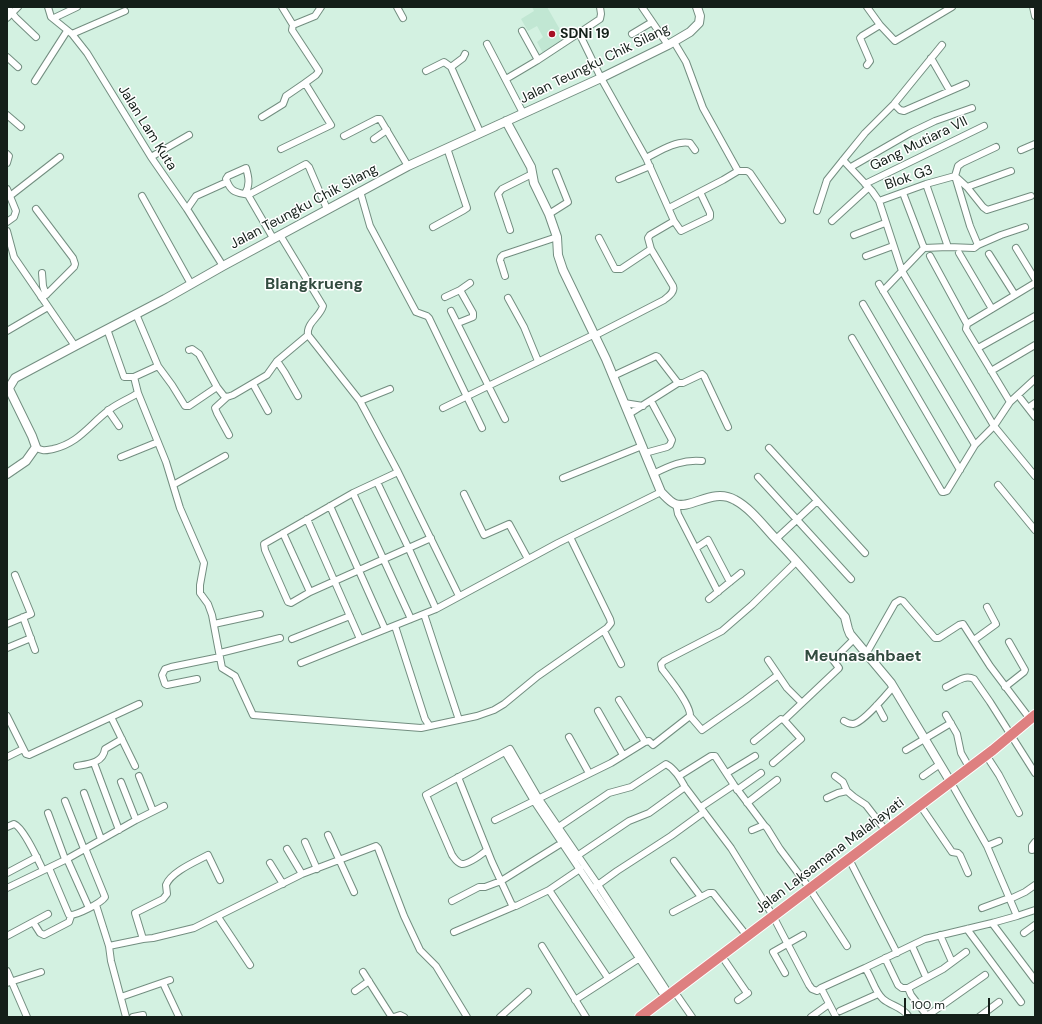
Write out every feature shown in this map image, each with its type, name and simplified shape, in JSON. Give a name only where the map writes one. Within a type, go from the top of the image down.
[{"type":"highway","name":"Jalan Laksamana Malahayati","points":[[640,1017],[986,755],[1032,717]]},
{"type":"street","points":[[7,7],[36,37]]},
{"type":"street","points":[[7,18],[18,7]]},
{"type":"street","name":"Jalan Lam Kuta","points":[[48,7],[51,16],[70,32],[87,53],[151,157],[187,209],[223,266]]},
{"type":"street","points":[[54,18],[77,7]]},
{"type":"street","points":[[262,117],[283,104],[286,96],[316,75],[319,71],[292,30],[293,25],[282,7]]},
{"type":"street","points":[[293,25],[315,16],[321,7]]},
{"type":"street","points":[[397,7],[403,18]]},
{"type":"street","points":[[506,79],[600,20],[600,7]]},
{"type":"street","points":[[642,7],[652,22],[686,62],[703,108],[738,171]]},
{"type":"street","name":"Jalan Teungku Chik Silang","points":[[34,450],[32,436],[8,388],[15,378],[107,330],[277,236],[408,166],[601,78],[671,43],[690,32],[699,23],[700,16],[697,7]]},
{"type":"street","points":[[868,7],[880,25],[895,41],[952,7]]},
{"type":"street","points":[[1033,7],[1035,16]]},
{"type":"street","points":[[35,81],[70,32],[125,11]]},
{"type":"street","points":[[632,34],[652,22]]},
{"type":"street","points":[[867,65],[870,59],[860,37],[880,25]]},
{"type":"street","points":[[522,31],[538,60]]},
{"type":"street","points":[[579,33],[601,78],[646,158],[674,221],[682,231],[710,217],[710,213],[700,192]]},
{"type":"street","points":[[487,44],[523,113]]},
{"type":"street","points":[[817,211],[827,180],[843,160],[894,104],[942,45]]},
{"type":"street","points":[[451,67],[463,58],[465,54]]},
{"type":"street","points":[[7,57],[18,67]]},
{"type":"street","points":[[931,58],[950,91]]},
{"type":"street","points":[[426,71],[444,62],[451,67],[480,132]]},
{"type":"street","points":[[281,149],[331,125],[305,83]]},
{"type":"street","points":[[894,104],[900,110],[904,111],[966,84]]},
{"type":"street","points":[[851,167],[910,133],[935,121],[972,108]]},
{"type":"street","points":[[7,115],[21,127]]},
{"type":"street","points":[[344,136],[377,119],[381,120],[408,166]]},
{"type":"street","points":[[506,120],[529,161],[534,183],[549,214],[557,237],[558,255],[563,270],[613,376],[661,492],[676,504],[683,504],[717,496],[735,500],[749,510],[797,561],[845,617],[848,629],[854,639],[893,687],[950,781],[987,846],[1017,916]]},
{"type":"street","name":"Gang Mutiara VII","points":[[832,221],[867,186],[984,126]]},
{"type":"street","points":[[374,139],[387,130]]},
{"type":"street","points":[[151,157],[189,135]]},
{"type":"street","points":[[646,158],[674,145],[686,142],[690,142],[695,150]]},
{"type":"street","points":[[1021,150],[1035,144]]},
{"type":"street","points":[[978,245],[970,226],[955,176],[956,170],[962,163],[996,147]]},
{"type":"street","points":[[433,227],[466,208],[447,148]]},
{"type":"street","points":[[7,154],[9,159],[7,163]]},
{"type":"street","points":[[10,196],[60,157]]},
{"type":"street","name":"Blok G3","points":[[843,160],[851,167],[879,201],[926,184],[955,176]]},
{"type":"street","points":[[246,194],[249,186],[246,168],[228,176],[226,179],[230,187],[237,193],[246,194],[306,164],[327,209]]},
{"type":"street","points":[[619,179],[650,166]]},
{"type":"street","points":[[669,208],[738,171],[747,171],[750,173],[782,220]]},
{"type":"street","points":[[967,187],[1011,171]]},
{"type":"street","points":[[549,214],[568,202],[556,172]]},
{"type":"street","points":[[510,230],[498,194],[502,189],[532,174]]},
{"type":"street","points":[[955,176],[987,210],[1032,196]]},
{"type":"street","points":[[187,209],[196,196],[227,182]]},
{"type":"street","points":[[926,184],[948,246]]},
{"type":"street","points":[[7,189],[16,213],[7,222]]},
{"type":"street","points":[[360,191],[370,226],[384,254],[416,312],[429,318],[482,428]]},
{"type":"street","points":[[904,193],[924,248]]},
{"type":"street","points":[[246,194],[277,236],[323,306],[321,313],[308,327],[308,335],[360,400],[398,472],[459,596]]},
{"type":"street","points":[[142,196],[191,284]]},
{"type":"street","points":[[879,201],[902,271],[994,426],[1035,475]]},
{"type":"street","points":[[36,209],[73,258],[75,264],[74,267],[44,296]]},
{"type":"street","points":[[443,408],[664,300],[672,293],[674,289],[651,249],[648,240],[649,236],[674,221]]},
{"type":"street","points":[[854,235],[885,223]]},
{"type":"street","points":[[883,291],[924,248],[948,246],[972,249],[1001,235],[1025,227]]},
{"type":"street","points":[[7,231],[14,257],[44,296]]},
{"type":"street","points":[[505,276],[500,260],[503,255],[557,237]]},
{"type":"street","points":[[599,238],[615,270],[621,269],[651,249]]},
{"type":"street","points":[[866,256],[894,246]]},
{"type":"street","points":[[1016,248],[1035,279]]},
{"type":"street","points":[[959,253],[992,309]]},
{"type":"street","points":[[989,254],[1015,295]]},
{"type":"street","points":[[930,256],[967,324],[966,328],[1010,402]]},
{"type":"street","points":[[42,273],[44,296],[48,307],[75,346]]},
{"type":"street","points":[[446,297],[470,283]]},
{"type":"street","points":[[967,324],[1035,283]]},
{"type":"street","points":[[879,284],[975,445]]},
{"type":"street","points":[[458,324],[473,317],[474,315],[460,290]]},
{"type":"street","points":[[508,298],[524,327],[538,361]]},
{"type":"street","points":[[863,304],[960,470]]},
{"type":"street","points":[[7,331],[48,307]]},
{"type":"street","points":[[451,311],[505,419]]},
{"type":"street","points":[[136,314],[158,366],[185,406],[217,388]]},
{"type":"street","points":[[978,348],[1035,316]]},
{"type":"street","points":[[107,330],[124,377],[134,377],[158,366]]},
{"type":"street","points":[[230,435],[217,413],[216,408],[227,397],[253,384],[270,372],[277,361],[308,335]]},
{"type":"street","points":[[852,338],[942,492],[947,490],[975,445],[994,426],[1010,402],[1035,379]]},
{"type":"street","points":[[991,371],[1035,346]]},
{"type":"street","points":[[189,350],[192,349],[199,354],[217,388],[224,396],[227,397]]},
{"type":"street","points":[[613,376],[656,356],[678,383]]},
{"type":"street","points":[[277,361],[298,396]]},
{"type":"street","points":[[629,414],[678,383],[683,383],[702,374],[728,427]]},
{"type":"street","points":[[134,377],[138,393],[158,442],[180,508],[204,563],[200,593],[208,604],[212,616],[223,669],[233,674],[236,678],[253,715],[417,728],[460,720],[494,710],[504,704],[538,676],[604,631],[611,623],[570,537]]},
{"type":"street","points":[[253,384],[268,411]]},
{"type":"street","points":[[360,400],[390,389]]},
{"type":"street","points":[[7,474],[26,461],[34,450],[57,448],[75,440],[108,410],[138,393]]},
{"type":"street","points":[[1021,399],[1035,417]]},
{"type":"street","points":[[563,478],[643,449],[667,447],[672,443],[672,440],[650,401]]},
{"type":"street","points":[[624,403],[643,406]]},
{"type":"street","points":[[1028,408],[1035,403]]},
{"type":"street","points":[[108,410],[119,426]]},
{"type":"street","points":[[121,457],[158,442]]},
{"type":"street","points":[[769,448],[865,553]]},
{"type":"street","points":[[173,485],[225,456]]},
{"type":"street","points":[[653,474],[676,463],[702,460]]},
{"type":"street","points":[[398,472],[353,493],[266,542],[264,546],[288,602],[291,603],[310,592],[385,560],[431,538]]},
{"type":"street","points":[[758,477],[851,579]]},
{"type":"street","points":[[377,482],[436,609]]},
{"type":"street","points":[[998,485],[1035,530]]},
{"type":"street","points":[[301,663],[436,609],[570,537],[661,492]]},
{"type":"street","points":[[353,493],[411,618]]},
{"type":"street","points":[[464,494],[483,534],[486,535],[506,524],[509,524],[528,559]]},
{"type":"street","points":[[776,539],[818,501]]},
{"type":"street","points":[[676,504],[678,514],[718,592]]},
{"type":"street","points":[[330,506],[360,570],[385,630]]},
{"type":"street","points":[[307,519],[360,639]]},
{"type":"street","points":[[283,533],[310,592]]},
{"type":"street","points":[[696,548],[708,540],[730,582]]},
{"type":"street","points":[[778,675],[702,730],[690,716],[691,714],[679,692],[662,669],[661,664],[664,661],[722,631],[756,602],[797,561]]},
{"type":"street","points":[[709,599],[741,573]]},
{"type":"street","points":[[7,624],[31,614],[14,575]]},
{"type":"street","points":[[866,654],[895,603],[900,600],[904,601],[935,638],[938,638],[961,624],[964,626],[1005,687],[1032,717]]},
{"type":"street","points":[[974,640],[996,624],[987,607]]},
{"type":"street","points":[[214,624],[260,614]]},
{"type":"street","points":[[424,614],[460,720]]},
{"type":"street","points":[[292,640],[350,616]]},
{"type":"street","points":[[23,617],[35,650]]},
{"type":"street","points":[[395,626],[425,719],[429,726]]},
{"type":"street","points":[[604,631],[621,664]]},
{"type":"street","points":[[7,648],[31,638]]},
{"type":"street","points":[[197,679],[167,685],[162,674],[165,669],[171,667],[280,638]]},
{"type":"street","points":[[754,741],[781,719],[784,720],[839,668],[832,660],[854,639]]},
{"type":"street","points":[[1005,687],[1025,670],[1009,642]]},
{"type":"street","points":[[768,660],[788,688],[802,703]]},
{"type":"street","points":[[946,687],[964,678],[970,677],[974,679],[1035,773]]},
{"type":"street","points":[[844,721],[852,724],[865,717],[893,687]]},
{"type":"street","points":[[619,700],[645,742]]},
{"type":"street","points":[[7,716],[23,749],[28,755],[139,704]]},
{"type":"street","points":[[876,705],[884,718]]},
{"type":"street","points":[[598,711],[623,755]]},
{"type":"street","points":[[946,715],[959,739],[962,756],[969,767]]},
{"type":"street","points":[[111,716],[135,766]]},
{"type":"street","points":[[495,820],[611,763],[645,742],[649,741],[653,745],[690,716]]},
{"type":"street","points":[[773,763],[801,739],[784,720]]},
{"type":"street","points":[[906,750],[951,723]]},
{"type":"street","points":[[569,736],[589,773]]},
{"type":"street","points":[[77,766],[94,763],[101,759],[105,749],[122,740]]},
{"type":"street","points":[[7,757],[23,749]]},
{"type":"street","points":[[487,850],[464,864],[456,861],[452,855],[427,794],[505,752],[642,956],[670,994],[692,1017]]},
{"type":"street","points":[[986,755],[999,775],[1019,813]]},
{"type":"street","points":[[679,776],[711,756],[717,759],[736,788],[810,889],[847,946]]},
{"type":"street","points":[[727,774],[755,756]]},
{"type":"street","points":[[94,763],[119,830]]},
{"type":"street","points":[[556,829],[609,793],[631,788],[666,764],[679,776],[730,848],[773,916],[809,985],[812,989],[817,991],[925,939],[992,923],[1035,910]]},
{"type":"street","points":[[923,776],[940,764]]},
{"type":"street","points":[[596,886],[671,836],[702,809],[761,773]]},
{"type":"street","points":[[139,776],[153,811]]},
{"type":"street","points":[[835,776],[844,782],[847,791],[866,805],[886,831]]},
{"type":"street","points":[[458,777],[509,902],[515,906]]},
{"type":"street","points":[[747,803],[777,780]]},
{"type":"street","points":[[120,782],[136,820]]},
{"type":"street","points":[[575,857],[629,821],[649,813],[685,786]]},
{"type":"street","points":[[827,798],[847,791]]},
{"type":"street","points":[[84,793],[102,839]]},
{"type":"street","points":[[33,922],[40,933],[44,935],[69,922],[71,916],[96,905],[104,899],[105,896],[65,801]]},
{"type":"street","points":[[920,805],[952,852],[960,855],[968,873]]},
{"type":"street","points":[[7,888],[49,868],[164,806]]},
{"type":"street","points":[[48,813],[66,859],[89,908]]},
{"type":"street","points":[[7,827],[12,824],[17,825],[37,857],[43,870]]},
{"type":"street","points":[[752,830],[764,825]]},
{"type":"street","points":[[328,835],[354,892]]},
{"type":"street","points":[[452,901],[479,887],[485,887],[501,881],[564,841]]},
{"type":"street","points":[[987,846],[999,841]]},
{"type":"street","points":[[305,842],[317,869]]},
{"type":"street","points":[[1032,850],[1032,846],[1035,842]]},
{"type":"street","points":[[109,946],[194,928],[302,874],[374,846],[378,847],[404,916],[420,950],[436,966],[467,1017]]},
{"type":"street","points":[[287,848],[302,874]]},
{"type":"street","points":[[143,939],[135,913],[163,899],[167,894],[166,885],[171,877],[208,855],[220,880]]},
{"type":"street","points":[[7,873],[37,857]]},
{"type":"street","points":[[575,857],[580,869],[596,886]]},
{"type":"street","points":[[849,859],[897,953]]},
{"type":"street","points":[[674,861],[701,898]]},
{"type":"street","points":[[270,863],[283,884]]},
{"type":"street","points":[[49,868],[67,912],[71,916]]},
{"type":"street","points":[[454,932],[548,890],[580,869]]},
{"type":"street","points":[[982,908],[1010,898],[1035,885]]},
{"type":"street","points":[[548,890],[608,978]]},
{"type":"street","points":[[673,912],[709,893],[715,894],[747,936]]},
{"type":"street","points":[[96,905],[109,946],[111,961],[126,1017]]},
{"type":"street","points":[[7,936],[48,914]]},
{"type":"street","points":[[218,917],[250,965]]},
{"type":"street","points":[[992,923],[1035,980]]},
{"type":"street","points":[[1024,933],[1035,925]]},
{"type":"street","points":[[967,929],[1021,1002]]},
{"type":"street","points":[[785,973],[774,952],[803,935]]},
{"type":"street","points":[[940,935],[952,962]]},
{"type":"street","points":[[542,946],[574,1000],[586,1017]]},
{"type":"street","points":[[912,946],[926,977]]},
{"type":"street","points":[[885,958],[898,985],[902,988],[908,988],[943,969],[966,952]]},
{"type":"street","points":[[721,955],[748,993],[738,1000]]},
{"type":"street","points":[[574,1000],[642,956]]},
{"type":"street","points":[[865,968],[870,974],[878,994],[884,1000],[908,1015]]},
{"type":"street","points":[[7,971],[9,982],[24,1016]]},
{"type":"street","points":[[9,982],[41,972]]},
{"type":"street","points":[[363,972],[391,1016],[394,1017],[400,1015],[404,1017]]},
{"type":"street","points":[[908,988],[911,995],[928,1016],[985,975]]},
{"type":"street","points":[[120,997],[170,980]]},
{"type":"street","points":[[355,991],[369,981]]},
{"type":"street","points":[[163,983],[179,1017]]},
{"type":"street","points":[[821,988],[836,1017]]},
{"type":"street","points":[[500,1017],[528,992]]},
{"type":"street","points":[[840,1011],[878,994]]},
{"type":"street","points":[[979,1017],[1000,1002]]},
{"type":"street","points":[[811,1017],[829,1004]]},
{"type":"street","points":[[133,1017],[143,1015]]},
{"type":"street","points":[[900,1017],[908,1015]]},
{"type":"shaded area","name":"SDNi 19","points":[[532,7],[547,7],[566,40],[544,55],[537,42],[543,37],[537,26],[528,31],[521,19],[534,11]]},
{"type":"place","name":"SDNi 19","points":[[552,34]]},
{"type":"district","name":"Blangkrueng","points":[[314,285]]},
{"type":"district","name":"Meunasahbaet","points":[[863,657]]}]
